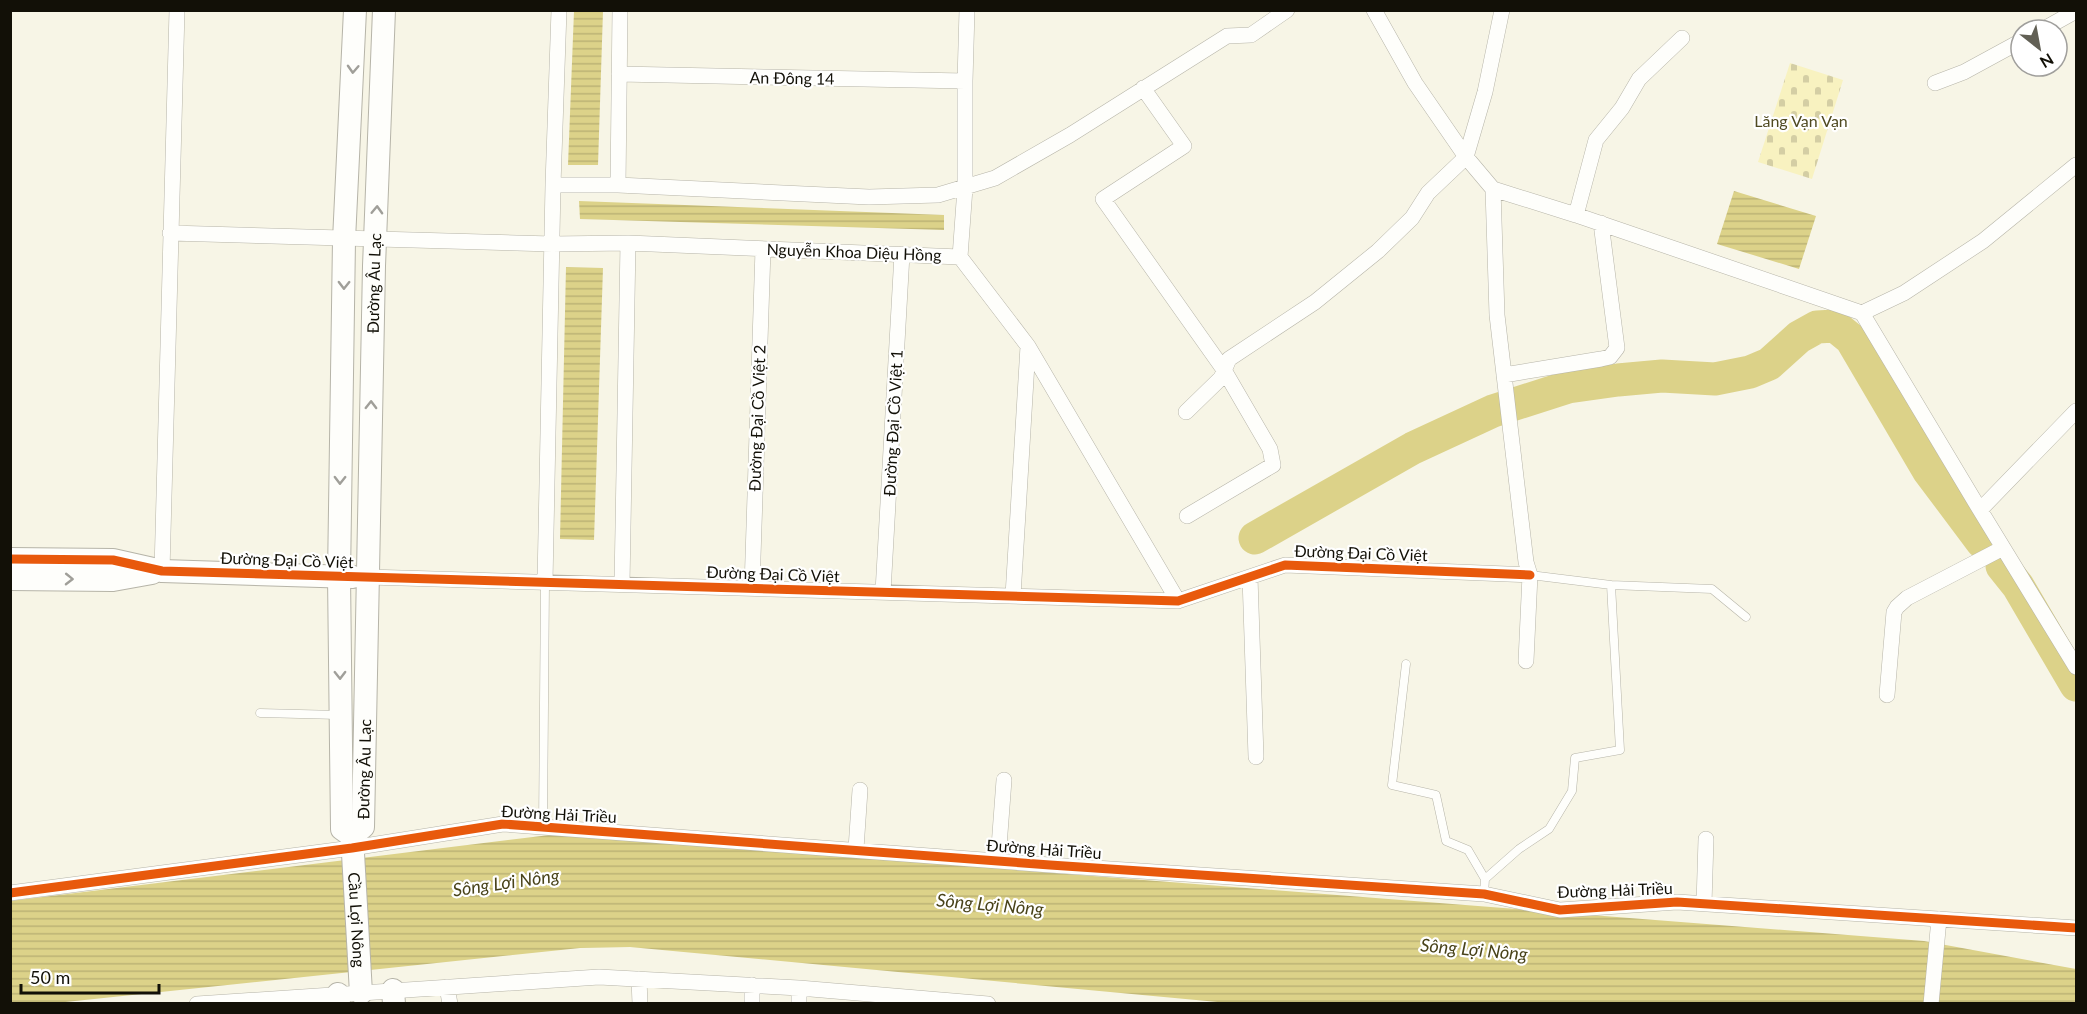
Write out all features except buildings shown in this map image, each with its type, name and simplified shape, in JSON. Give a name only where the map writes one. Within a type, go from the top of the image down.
[{"type":"street","points":[[162,571],[177,10]]},
{"type":"street","name":"Đường Âu Lạc","points":[[352,849],[342,829],[339,576],[344,240],[356,10]]},
{"type":"street","name":"Đường Âu Lạc","points":[[352,849],[363,827],[376,237],[384,10]]},
{"type":"street","points":[[546,582],[553,185],[559,10]]},
{"type":"street","points":[[618,185],[620,10]]},
{"type":"street","points":[[960,257],[965,188],[964,81],[967,10]]},
{"type":"street","points":[[553,185],[618,185],[869,197],[938,195],[995,178],[1070,135],[1227,36],[1251,35],[1287,10]]},
{"type":"street","points":[[1374,10],[1415,83],[1466,157],[1493,189],[1601,223],[1862,313],[2076,667]]},
{"type":"street","points":[[1186,412],[1221,378],[1229,359],[1315,303],[1378,251],[1412,218],[1428,193],[1466,157],[1485,92],[1502,10]]},
{"type":"street","points":[[1576,215],[1596,140],[1622,108],[1639,79],[1682,38]]},
{"type":"street","points":[[1935,83],[1964,72],[2009,48]]},
{"type":"street","name":"An Đông 14","points":[[619,74],[964,81]]},
{"type":"street","points":[[1143,88],[1184,146],[1103,199],[1224,370],[1270,449],[1273,465],[1187,516]]},
{"type":"street","points":[[1862,313],[1904,293],[1983,241],[2076,165]]},
{"type":"street","points":[[1493,189],[1497,315],[1526,562],[1530,575],[1526,661]]},
{"type":"street","points":[[1505,381],[1610,357],[1617,348],[1601,223]]},
{"type":"street","name":"Nguyễn Khoa Diệu Hồng","points":[[170,233],[344,240],[376,237],[552,244],[628,243],[960,257],[1028,346],[1178,601]]},
{"type":"street","points":[[622,585],[628,243]]},
{"type":"street","name":"Đường Đại Cồ Việt 2","points":[[752,588],[763,249]]},
{"type":"street","name":"Đường Đại Cồ Việt 1","points":[[884,592],[902,254]]},
{"type":"street","points":[[1013,596],[1028,346]]},
{"type":"street","points":[[1980,510],[2076,411]]},
{"type":"street","points":[[1887,695],[1894,612],[1897,607],[1907,598],[2003,548]]},
{"type":"street","name":"Đường Đại Cồ Việt","points":[[10,559],[113,560],[162,571],[1178,601],[1285,565],[1530,575]]},
{"type":"street","name":"Đường Đại Cồ Việt","points":[[10,579],[113,580],[162,571]]},
{"type":"street","points":[[1250,576],[1256,757]]},
{"type":"street","points":[[998,860],[1004,780]]},
{"type":"street","points":[[856,849],[861,790]]},
{"type":"street","name":"Đường Hải Triều","points":[[10,893],[352,849],[503,824],[998,860],[1485,886],[1560,910],[1677,902],[2076,928]]},
{"type":"street","points":[[1704,904],[1706,839]]},
{"type":"street","name":"Cầu Lợi Nông","points":[[352,849],[361,982]]},
{"type":"street","points":[[1931,1004],[1939,919]]},
{"type":"street","points":[[197,1004],[339,999],[361,982],[393,997],[447,987],[600,977],[799,988],[988,1004]]},
{"type":"street","points":[[639,979],[640,1004]]},
{"type":"street","points":[[752,985],[752,1004]]},
{"type":"street","points":[[447,987],[450,1004]]},
{"type":"street","points":[[799,988],[799,1004]]},
{"type":"lane","points":[[1530,575],[1611,585],[1712,589],[1746,617]]},
{"type":"lane","points":[[543,827],[546,582]]},
{"type":"lane","points":[[1406,664],[1392,785],[1436,795],[1446,841],[1468,850],[1485,886],[1520,849],[1549,829],[1572,791],[1575,758],[1620,750],[1611,585]]},
{"type":"lane","points":[[260,713],[340,715]]},
{"type":"green space","name":"Lăng Vạn Vạn","points":[[1790,63],[1843,80],[1812,179],[1758,162]]},
{"type":"water","points":[[574,11],[603,11],[598,165],[568,165]]},
{"type":"water","points":[[1734,191],[1816,216],[1799,269],[1717,244]]},
{"type":"water","points":[[579,201],[944,215],[944,230],[580,219]]},
{"type":"water","points":[[566,267],[603,268],[594,540],[560,539]]},
{"type":"water","name":"Sông Lợi Nông","points":[[558,834],[1924,941],[2076,969],[2076,1003],[1239,1004],[630,947],[580,948],[56,1003],[11,1003],[10,901]]},
{"type":"waterway","points":[[1255,538],[1413,448],[1493,411],[1568,387],[1662,376],[1715,379],[1750,372],[1769,364],[1799,337],[1817,327],[1835,326],[1851,339],[1928,470],[1982,542]]},
{"type":"waterway","points":[[2002,566],[2018,586],[2076,685]]},
{"type":"cycle path","points":[[10,559],[113,560],[162,571],[1178,601],[1285,565],[1530,575]]},
{"type":"cycle path","points":[[10,893],[352,848],[503,824],[1050,865],[1484,894],[1560,910],[1677,902],[2076,928]]}]
